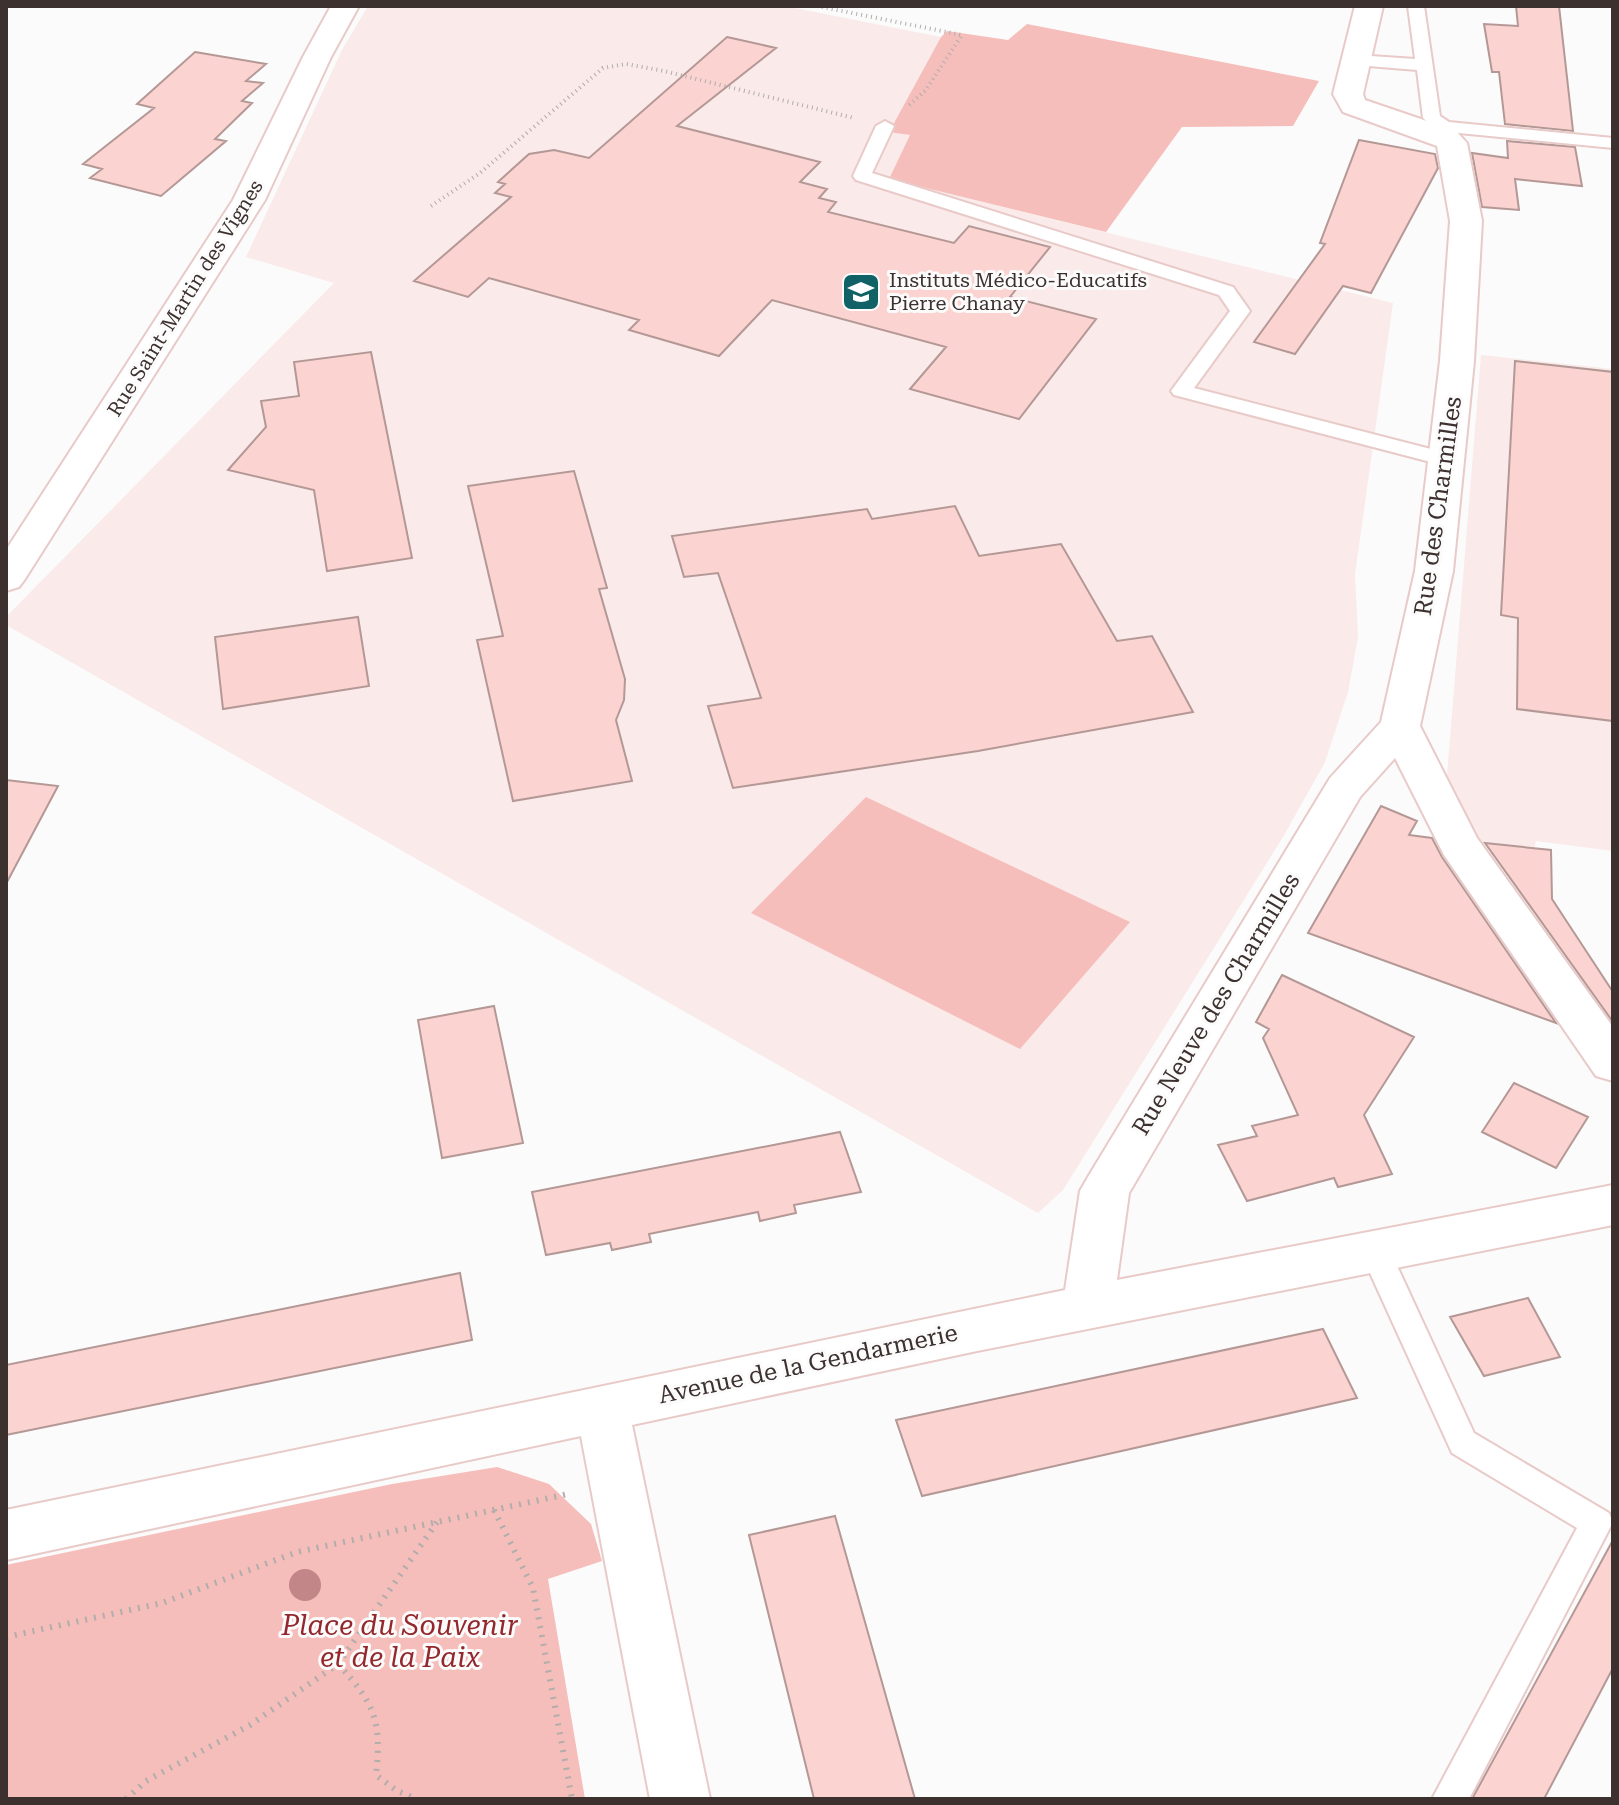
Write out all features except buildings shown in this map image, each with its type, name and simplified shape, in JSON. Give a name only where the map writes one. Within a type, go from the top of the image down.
[{"type":"street","name":"Rue Saint-Martin des Vignes","points":[[6,579],[249,200],[317,57],[345,6]]},
{"type":"street","name":"Rue des Charmilles","points":[[1369,6],[1348,94],[1353,106],[1431,126],[1452,143],[1466,221],[1457,361],[1434,571],[1400,726]]},
{"type":"street","points":[[1400,726],[1459,844],[1613,1063]]},
{"type":"street","name":"Rue Neuve des Charmilles","points":[[1088,1307],[1105,1191],[1345,788],[1400,726]]},
{"type":"street","name":"Avenue de la Gendarmerie","points":[[6,1535],[1088,1307],[1613,1205]]},
{"type":"street","points":[[602,1407],[680,1799]]},
{"type":"lane","points":[[1416,6],[1431,126],[1613,143]]},
{"type":"lane","points":[[1356,60],[1422,65]]},
{"type":"lane","points":[[885,126],[862,176],[1226,291],[1240,311],[1181,391],[1446,460]]},
{"type":"lane","points":[[1375,1251],[1463,1443],[1597,1523],[1450,1799]]},
{"type":"path","points":[[431,206],[480,173],[603,68],[626,64],[664,71],[885,126],[925,91],[962,35],[817,6]]},
{"type":"path","points":[[6,1637],[162,1603],[297,1552],[616,1484]]},
{"type":"path","points":[[494,1510],[533,1588],[572,1799]]},
{"type":"path","points":[[126,1799],[146,1781],[250,1725],[338,1664],[437,1521]]},
{"type":"path","points":[[338,1664],[371,1699],[381,1730],[376,1775],[397,1791],[417,1799]]},
{"type":"shaded area","points":[[368,6],[785,6],[941,37],[889,131],[910,135],[889,179],[1393,303],[1355,574],[1358,637],[1348,692],[1325,762],[1283,837],[1063,1190],[1038,1213],[6,625],[6,617],[334,283],[246,257],[342,50]]},
{"type":"shaded area","points":[[1481,355],[1613,369],[1613,851],[1536,841],[1534,849],[1475,842],[1447,776]]},
{"type":"green space","points":[[1027,24],[1319,81],[1293,126],[1182,127],[1106,232],[889,179],[910,135],[889,132],[941,37],[947,31],[1008,40]]},
{"type":"green space","points":[[866,797],[1130,922],[1020,1049],[751,913]]},
{"type":"green space","name":"Place du Souvenir et de la Paix","points":[[497,1467],[549,1484],[591,1524],[602,1561],[548,1579],[585,1799],[6,1799],[6,1565],[392,1484]]},
{"type":"place","name":"Instituts Médico-Educatifs Pierre Chanay","points":[[861,292]]}]
